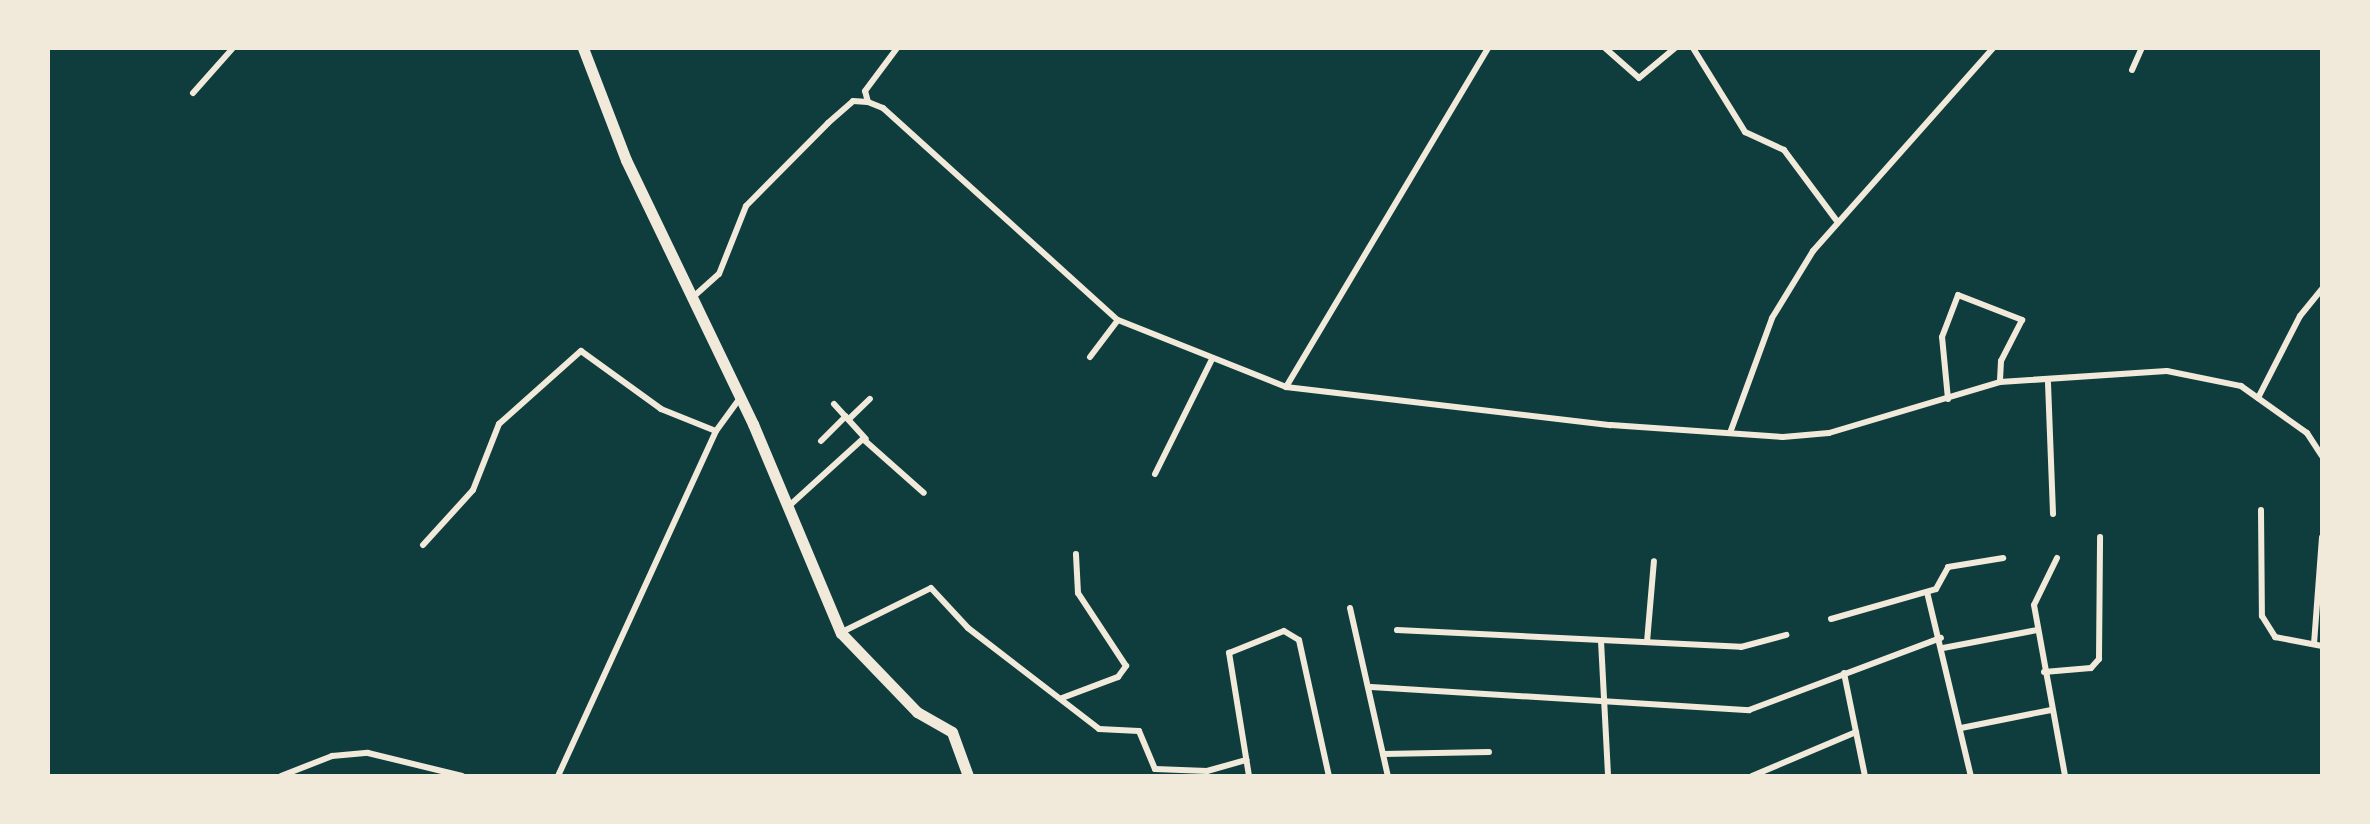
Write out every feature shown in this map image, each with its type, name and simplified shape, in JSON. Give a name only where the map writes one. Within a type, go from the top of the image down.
[{"type":"highway","points":[[583,48],[626,160],[740,398],[841,633],[918,712],[952,732],[968,776]]},
{"type":"street","points":[[193,93],[233,48]]},
{"type":"street","points":[[868,102],[865,90],[898,48]]},
{"type":"street","points":[[1286,388],[1488,48]]},
{"type":"street","points":[[1605,48],[1639,78],[1676,48]]},
{"type":"street","points":[[1693,48],[1745,132],[1784,150],[1836,220]]},
{"type":"street","points":[[1730,433],[1772,318],[1836,220],[1993,48]]},
{"type":"street","points":[[2132,70],[2142,48]]},
{"type":"street","points":[[690,298],[718,274],[746,206],[853,101],[868,102],[883,108],[1118,320],[1211,362],[1286,388],[1730,433],[1830,433],[2000,382],[2048,383],[2166,371],[2230,382],[2307,432],[2322,456]]},
{"type":"street","points":[[2258,398],[2300,316],[2322,289]]},
{"type":"street","points":[[1948,399],[1942,337],[1958,296],[2022,320],[2002,361],[2000,382]]},
{"type":"street","points":[[1090,358],[1118,320]]},
{"type":"street","points":[[423,545],[473,490],[499,424],[580,351],[661,409],[716,431]]},
{"type":"street","points":[[1156,474],[1211,362]]},
{"type":"street","points":[[2048,383],[2053,514]]},
{"type":"street","points":[[558,776],[716,431],[740,398]]},
{"type":"street","points":[[821,440],[870,399]]},
{"type":"street","points":[[834,404],[924,493]]},
{"type":"street","points":[[789,506],[867,440]]},
{"type":"street","points":[[2261,510],[2262,616],[2275,637],[2318,645],[2322,537]]},
{"type":"street","points":[[2044,672],[2092,668],[2100,659],[2100,537]]},
{"type":"street","points":[[1061,698],[1126,668],[1078,593],[1076,554]]},
{"type":"street","points":[[1830,619],[1938,588],[1946,568],[2003,558]]},
{"type":"street","points":[[2057,558],[2035,601],[2063,776]]},
{"type":"street","points":[[1647,642],[1654,561]]},
{"type":"street","points":[[841,633],[931,588],[968,628],[1102,730],[1140,732],[1155,769],[1207,771],[1246,760]]},
{"type":"street","points":[[1927,592],[1971,776]]},
{"type":"street","points":[[1350,608],[1388,776]]},
{"type":"street","points":[[1397,630],[1740,647],[1786,635]]},
{"type":"street","points":[[1943,648],[2037,630]]},
{"type":"street","points":[[1249,776],[1229,652],[1240,643],[1291,632],[1299,640],[1328,776]]},
{"type":"street","points":[[1370,686],[1602,705],[1754,709],[1941,638]]},
{"type":"street","points":[[1601,641],[1608,776]]},
{"type":"street","points":[[1844,672],[1865,776]]},
{"type":"street","points":[[1961,728],[2051,710]]},
{"type":"street","points":[[1752,776],[1856,732]]},
{"type":"street","points":[[1384,754],[1489,752]]},
{"type":"street","points":[[281,776],[332,756],[368,753],[462,776]]}]
